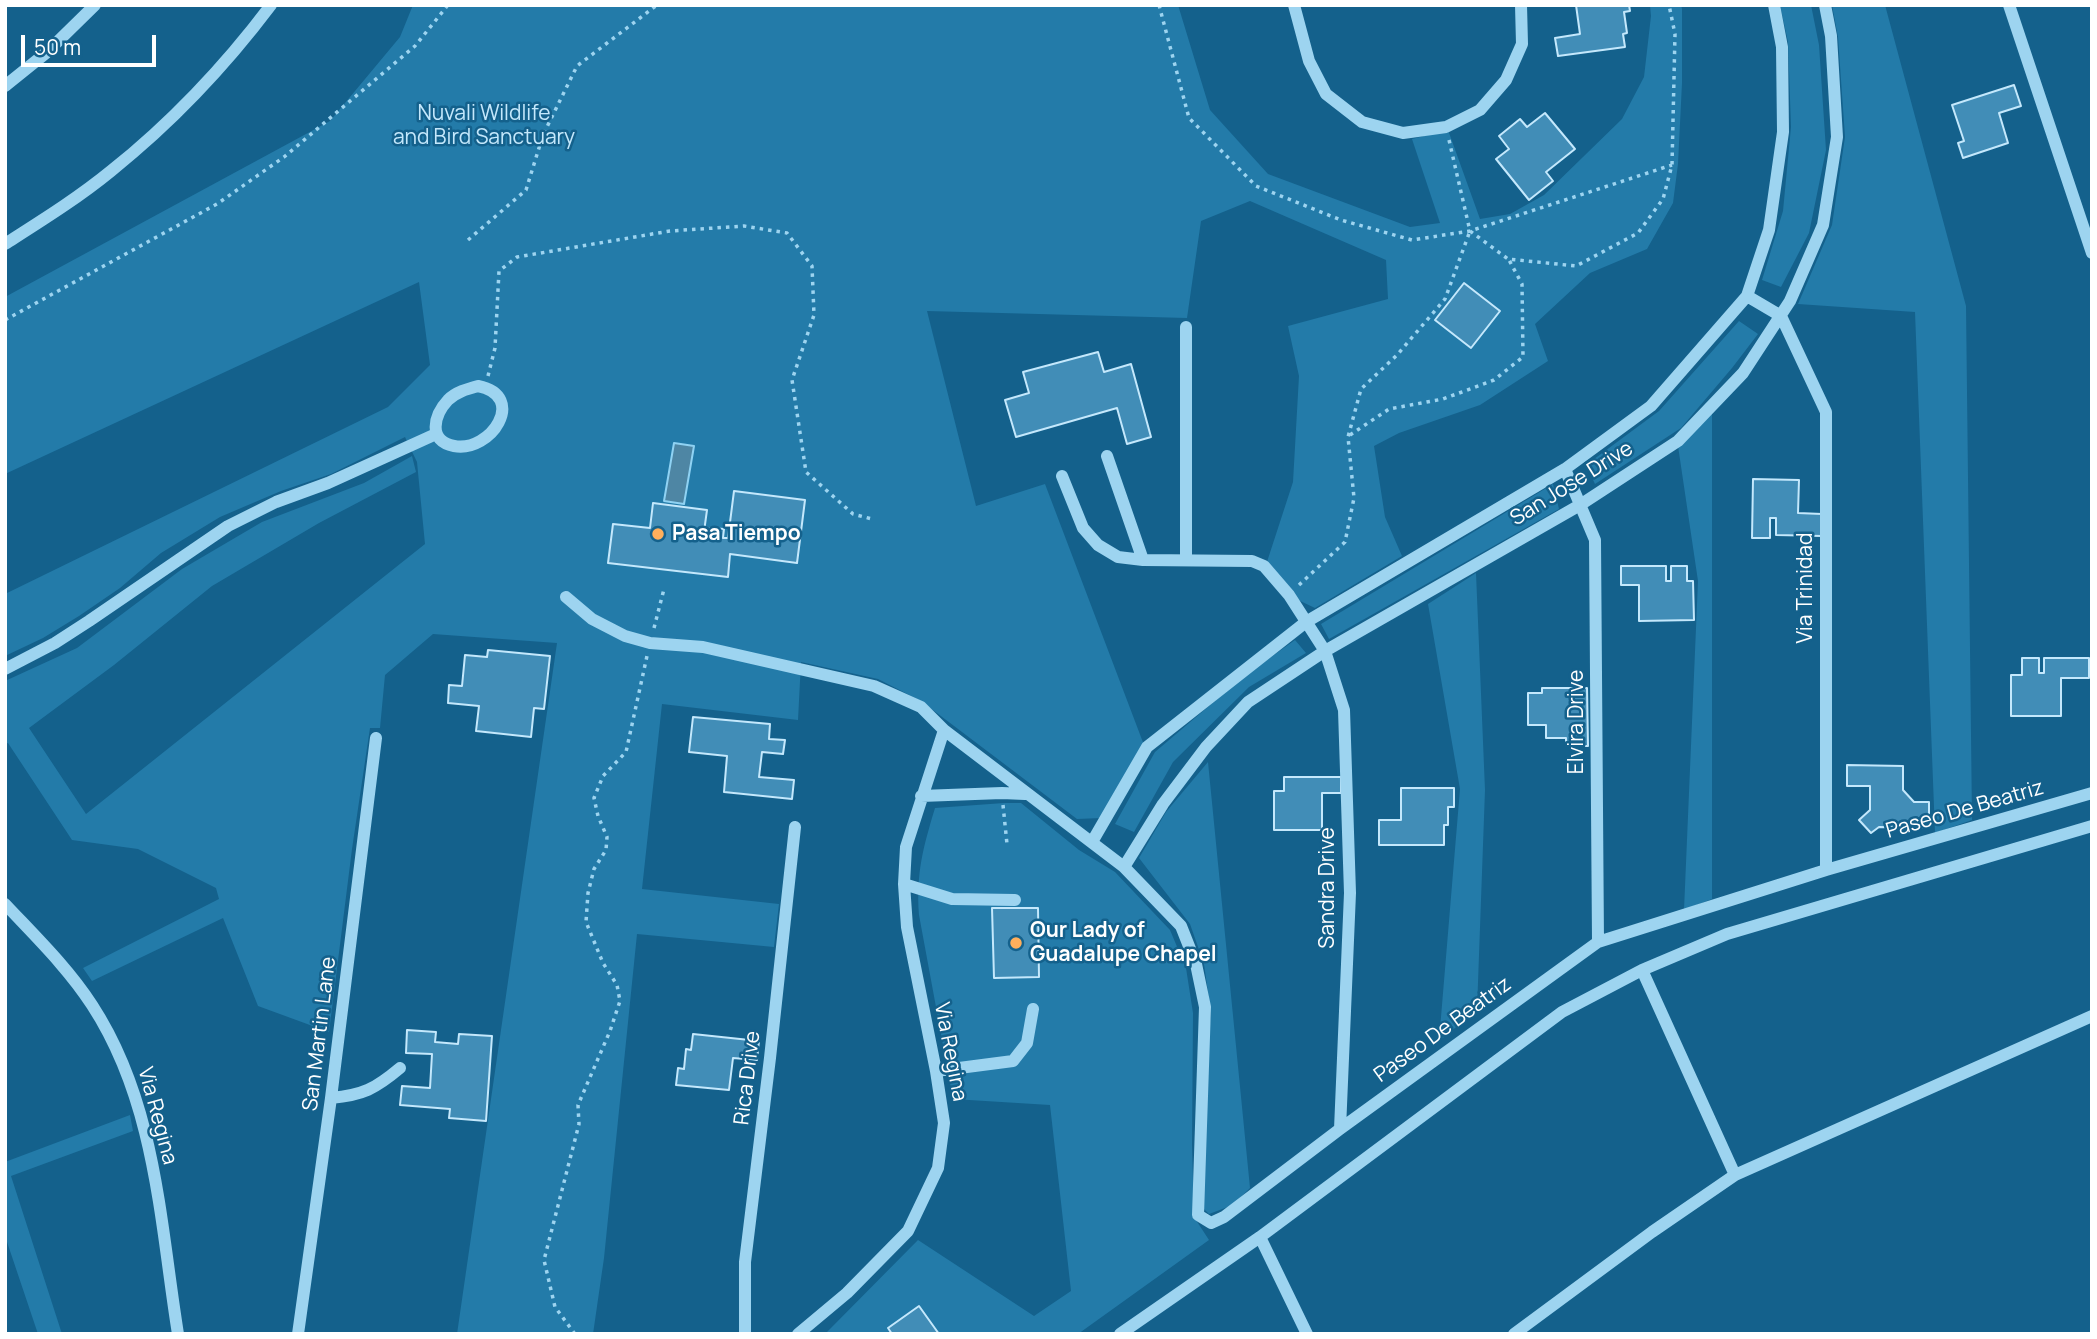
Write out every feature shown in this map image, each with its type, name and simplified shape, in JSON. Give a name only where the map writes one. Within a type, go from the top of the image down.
[{"type":"street","points":[[5,86],[46,53],[95,5]]},
{"type":"street","points":[[5,244],[58,210],[111,171],[152,136],[221,66],[271,5]]},
{"type":"street","points":[[1294,5],[1309,61],[1326,94],[1362,122],[1403,133],[1446,127],[1480,110],[1506,80],[1522,44],[1521,5]]},
{"type":"street","name":"San Jose Drive","points":[[1092,842],[1147,747],[1306,622],[1565,469],[1651,406],[1747,296],[1769,230],[1783,132],[1782,47],[1774,5]]},
{"type":"street","name":"San Jose Drive","points":[[1124,867],[1163,804],[1206,747],[1248,702],[1325,651],[1580,505],[1685,436],[1743,373],[1790,301],[1824,225],[1837,137],[1831,36],[1825,5]]},
{"type":"street","points":[[2009,5],[2092,253]]},
{"type":"street","points":[[1747,296],[1781,316]]},
{"type":"street","name":"Via Trinidad","points":[[1781,316],[1826,412],[1826,870]]},
{"type":"street","points":[[1186,327],[1186,560]]},
{"type":"street","points":[[469,388],[485,388],[498,395],[502,404],[499,423],[484,439],[464,446],[455,446],[444,443],[436,434],[436,417],[449,399],[469,388]]},
{"type":"street","points":[[5,669],[55,643],[228,526],[276,502],[328,483],[436,434]]},
{"type":"street","points":[[1107,456],[1143,560]]},
{"type":"street","name":"Elvira Drive","points":[[1565,469],[1595,540],[1598,942]]},
{"type":"street","name":"Sandra Drive","points":[[1062,476],[1083,528],[1098,545],[1118,557],[1143,560],[1252,561],[1264,566],[1289,595],[1325,651],[1344,710],[1350,893],[1340,1129]]},
{"type":"street","points":[[566,597],[592,619],[625,636],[650,643],[703,647],[874,686],[921,707],[944,730],[1124,867]]},
{"type":"street","name":"Via Regina","points":[[797,1334],[847,1293],[908,1231],[938,1167],[944,1123],[907,928],[904,884],[906,847],[944,730]]},
{"type":"street","name":"San Martin Lane","points":[[298,1334],[376,738]]},
{"type":"street","name":"Paseo De Beatriz","points":[[1124,867],[1181,926],[1196,964],[1205,1007],[1198,1215],[1206,1223],[1214,1223],[1598,942],[1826,870],[2092,793]]},
{"type":"street","points":[[921,796],[1026,794]]},
{"type":"street","points":[[1120,1334],[1260,1237],[1562,1012],[1642,970],[1727,934],[2092,826]]},
{"type":"street","name":"Rica Drive","points":[[745,1334],[745,1262],[771,1058],[795,827]]},
{"type":"street","points":[[904,884],[952,899],[1015,900]]},
{"type":"street","name":"Via Regina","points":[[5,904],[57,958],[78,985],[125,1067],[141,1114],[155,1179],[178,1334]]},
{"type":"street","points":[[1642,970],[1735,1175]]},
{"type":"street","points":[[936,1071],[1013,1061],[1027,1043],[1032,1009]]},
{"type":"street","points":[[1514,1334],[1735,1175],[2092,1016]]},
{"type":"street","points":[[331,1098],[357,1096],[373,1089],[400,1068]]},
{"type":"street","points":[[1260,1237],[1307,1334]]},
{"type":"path","points":[[5,320],[217,204],[284,157],[415,46],[448,5]]},
{"type":"path","points":[[468,240],[526,190],[543,135],[577,66],[657,5]]},
{"type":"path","points":[[1159,5],[1189,118],[1256,186],[1341,220],[1412,240],[1470,231],[1672,164]]},
{"type":"path","points":[[1508,259],[1576,266],[1638,233],[1663,199],[1672,164],[1675,34],[1669,5]]},
{"type":"path","points":[[1289,595],[1345,542],[1354,498],[1348,437],[1361,389],[1396,355],[1445,299],[1470,231],[1446,127]]},
{"type":"path","points":[[485,388],[495,348],[499,271],[517,257],[670,231],[744,226],[787,233],[812,266],[814,315],[792,380],[806,472],[852,514],[872,519]]},
{"type":"path","points":[[1348,437],[1389,409],[1443,399],[1494,380],[1523,357],[1522,284],[1508,259],[1470,231]]},
{"type":"path","points":[[575,1334],[555,1307],[544,1260],[579,1124],[578,1105],[620,1001],[617,985],[603,962],[586,922],[588,893],[594,869],[606,850],[607,836],[594,798],[603,776],[626,752],[664,589]]},
{"type":"path","points":[[1002,793],[1007,844]]},
{"type":"green space","name":"Nuvali Wildlife and Bird Sanctuary","points":[[413,5],[1178,5],[1210,110],[1268,174],[1410,227],[1440,223],[1412,139],[1448,130],[1480,219],[1510,214],[1544,195],[1622,119],[1644,77],[1650,5],[1681,5],[1682,9],[1682,83],[1673,203],[1647,249],[1590,273],[1535,324],[1548,361],[1480,405],[1399,433],[1374,446],[1385,517],[1402,556],[1315,608],[1296,599],[1265,568],[1293,482],[1299,376],[1288,326],[1388,299],[1386,260],[1250,201],[1201,221],[1187,318],[927,311],[976,506],[1045,484],[1144,745],[1101,818],[1077,819],[921,701],[878,679],[801,662],[798,720],[662,704],[642,889],[779,904],[774,947],[637,934],[604,1258],[593,1334],[457,1334],[557,643],[433,634],[385,675],[380,728],[370,728],[329,1032],[258,1006],[223,918],[92,981],[83,968],[219,899],[216,888],[138,849],[72,840],[8,743],[5,744],[5,681],[77,648],[182,569],[262,522],[364,483],[412,456],[416,472],[319,523],[212,586],[114,665],[29,728],[86,814],[425,544],[417,462],[405,437],[331,474],[281,491],[220,517],[161,553],[120,588],[79,616],[43,638],[5,656],[5,594],[388,407],[430,365],[419,282],[5,474],[5,297],[330,121],[400,37]]},
{"type":"green space","points":[[1780,5],[1811,5],[1819,45],[1826,150],[1809,233],[1781,287],[1762,280],[1783,211],[1791,127],[1788,42]]},
{"type":"green space","points":[[1832,5],[1885,5],[1966,306],[1972,820],[1935,833],[1915,312],[1798,304],[1832,225],[1845,137],[1838,37]]},
{"type":"green space","points":[[1739,321],[1758,334],[1681,428],[1595,484],[1586,465],[1659,411]]},
{"type":"green space","points":[[1712,412],[1712,899],[1684,910],[1698,581],[1678,446]]},
{"type":"green space","points":[[1553,484],[1559,509],[1329,639],[1321,624]]},
{"type":"green space","points":[[1476,573],[1485,790],[1477,1010],[1439,1041],[1460,789],[1428,604]]},
{"type":"green space","points":[[1295,640],[1306,653],[1249,687],[1173,762],[1134,832],[1115,824],[1155,752],[1243,677]]},
{"type":"green space","points":[[1208,762],[1250,1188],[1233,1205],[1209,1214],[1203,1208],[1199,1144],[1211,1013],[1204,964],[1190,924],[1139,858],[1166,812]]},
{"type":"green space","points":[[1021,803],[1079,850],[1115,872],[1170,930],[1186,968],[1193,1013],[1194,1217],[1209,1240],[1078,1334],[829,1334],[827,1332],[918,1240],[1034,1316],[1071,1291],[1050,1105],[953,1099],[919,915],[921,861],[935,808]]},
{"type":"green space","points":[[130,1115],[133,1131],[11,1176],[62,1334],[38,1334],[5,1236],[5,1162]]},
{"type":"shaded area","points":[[674,443],[694,446],[684,504],[664,501]]},
{"type":"building","points":[[1576,5],[1629,5],[1630,11],[1624,12],[1627,33],[1623,34],[1625,47],[1558,56],[1555,38],[1580,34]]},
{"type":"building","points":[[2014,85],[2021,106],[1999,113],[2008,143],[1963,158],[1958,143],[1964,141],[1952,105]]},
{"type":"building","points":[[1545,113],[1575,149],[1546,172],[1553,181],[1529,200],[1496,159],[1509,149],[1499,136],[1520,119],[1527,127]]},
{"type":"building","points":[[1464,283],[1500,311],[1471,348],[1435,320]]},
{"type":"building","points":[[1098,352],[1104,372],[1131,364],[1151,437],[1127,444],[1117,408],[1016,437],[1005,400],[1029,393],[1023,372]]},
{"type":"building","points":[[1753,479],[1799,480],[1798,513],[1822,514],[1822,536],[1776,535],[1776,518],[1770,518],[1770,538],[1752,538]]},
{"type":"building","name":"Pasa Tiempo","points":[[734,491],[805,500],[797,563],[730,554],[728,577],[608,563],[613,524],[650,528],[653,503],[707,510],[703,539],[709,539],[710,528],[724,529],[723,538],[728,538]]},
{"type":"building","points":[[1621,566],[1666,566],[1666,581],[1671,581],[1671,566],[1687,566],[1687,581],[1693,581],[1694,620],[1639,621],[1639,585],[1621,585]]},
{"type":"building","points":[[488,650],[550,656],[544,709],[534,708],[531,737],[476,731],[479,706],[448,703],[449,685],[462,686],[465,655],[487,657]]},
{"type":"building","points":[[2022,658],[2039,658],[2039,673],[2044,673],[2044,658],[2089,658],[2089,678],[2061,678],[2061,716],[2011,716],[2011,675],[2022,675]]},
{"type":"building","points":[[1542,688],[1587,688],[1588,746],[1566,746],[1566,738],[1546,738],[1546,725],[1528,725],[1528,693],[1542,693]]},
{"type":"building","points":[[693,717],[770,724],[769,739],[785,740],[783,754],[762,752],[759,777],[794,780],[792,799],[724,792],[727,756],[689,752]]},
{"type":"building","points":[[1847,765],[1903,766],[1903,790],[1914,802],[1929,802],[1929,828],[1879,827],[1871,833],[1859,820],[1870,810],[1870,786],[1847,786]]},
{"type":"building","points":[[1284,777],[1341,777],[1341,793],[1322,793],[1322,830],[1274,830],[1274,791],[1284,791]]},
{"type":"building","points":[[1401,788],[1454,788],[1454,807],[1448,807],[1448,825],[1444,825],[1444,845],[1379,845],[1379,820],[1401,820]]},
{"type":"building","name":"Our Lady of Guadalupe Chapel","points":[[992,908],[1038,908],[1039,977],[994,978]]},
{"type":"building","points":[[407,1030],[436,1032],[435,1042],[458,1044],[459,1034],[492,1036],[486,1121],[449,1118],[450,1109],[400,1105],[402,1086],[430,1088],[432,1054],[406,1053]]},
{"type":"building","points":[[693,1034],[759,1041],[757,1060],[733,1058],[729,1090],[676,1085],[678,1068],[684,1069],[686,1049],[691,1050]]},
{"type":"building","points":[[919,1306],[939,1334],[892,1334],[888,1328]]},
{"type":"place","name":"Pasa Tiempo","points":[[658,534]]},
{"type":"place","name":"Our Lady of Guadalupe Chapel","points":[[1016,943]]}]
